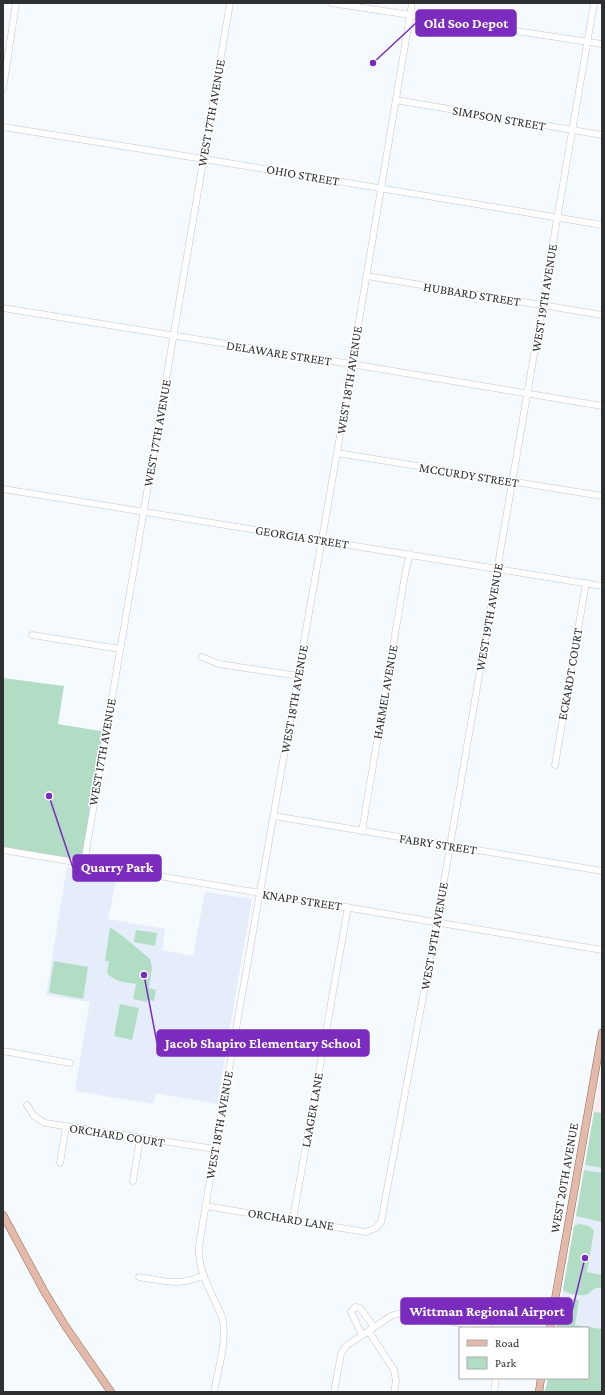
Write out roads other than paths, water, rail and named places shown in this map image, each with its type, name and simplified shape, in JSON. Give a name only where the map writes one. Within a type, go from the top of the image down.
[{"type":"main road","name":"WEST 20TH AVENUE","points":[[550,1327],[602,1033]]},
{"type":"main road","points":[[3,1215],[44,1291],[66,1327],[111,1392]]},
{"type":"main road","points":[[539,1392],[541,1379]]},
{"type":"street","points":[[3,89],[16,3]]},
{"type":"street","name":"WEST 17TH AVENUE","points":[[84,863],[230,3]]},
{"type":"street","points":[[331,3],[602,44]]},
{"type":"street","name":"WEST 18TH AVENUE","points":[[214,1392],[224,1338],[224,1324],[204,1275],[198,1254],[205,1206],[337,453],[412,3]]},
{"type":"street","name":"WEST 19TH AVENUE","points":[[376,1228],[381,1222],[437,922],[594,3]]},
{"type":"street","name":"SIMPSON STREET","points":[[396,100],[602,135]]},
{"type":"street","name":"OHIO STREET","points":[[3,127],[602,225]]},
{"type":"street","name":"HUBBARD STREET","points":[[367,276],[602,315]]},
{"type":"street","name":"DELAWARE STREET","points":[[3,308],[602,406]]},
{"type":"street","name":"MCCURDY STREET","points":[[337,453],[602,496]]},
{"type":"street","name":"GEORGIA STREET","points":[[3,489],[602,586]]},
{"type":"street","name":"HARMEL AVENUE","points":[[362,831],[406,569],[410,554]]},
{"type":"street","name":"ECKARDT COURT","points":[[555,766],[586,583]]},
{"type":"street","points":[[32,635],[120,649]]},
{"type":"street","points":[[202,657],[219,664],[298,676]]},
{"type":"street","name":"FABRY STREET","points":[[274,816],[602,871]]},
{"type":"street","name":"KNAPP STREET","points":[[3,850],[602,950]]},
{"type":"street","name":"LAAGER LANE","points":[[293,1219],[348,907]]},
{"type":"street","points":[[3,1051],[70,1063]]},
{"type":"street","name":"ORCHARD COURT","points":[[27,1105],[34,1116],[45,1123],[140,1139],[215,1149]]},
{"type":"street","points":[[60,1163],[66,1127]]},
{"type":"street","points":[[133,1181],[140,1139]]},
{"type":"street","name":"ORCHARD LANE","points":[[205,1206],[366,1232],[376,1228]]},
{"type":"street","points":[[139,1277],[181,1283],[204,1275]]},
{"type":"street","points":[[362,1335],[351,1312],[355,1307],[360,1308],[394,1370],[396,1381],[394,1392]]},
{"type":"street","points":[[334,1392],[340,1354],[346,1346],[391,1316],[404,1313],[484,1327]]},
{"type":"street","points":[[494,1392],[496,1379]]},
{"type":"place","name":"Old Soo Depot","points":[[373,63]]},
{"type":"place","name":"Quarry Park","points":[[49,796]]},
{"type":"place","name":"Jacob Shapiro Elementary School","points":[[144,975]]},
{"type":"place","name":"Wittman Regional Airport","points":[[585,1258]]}]
